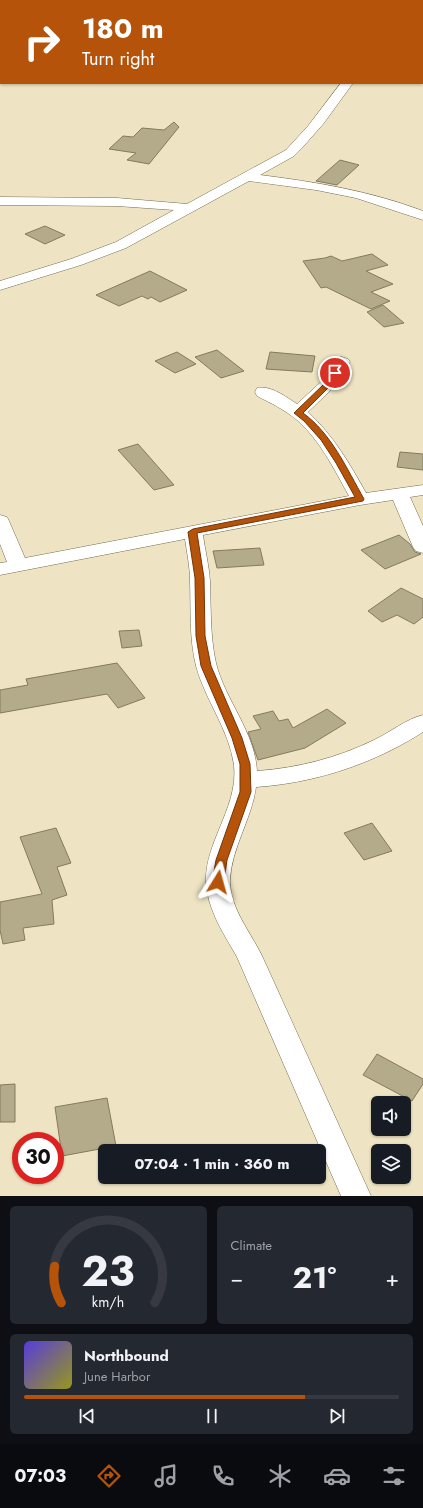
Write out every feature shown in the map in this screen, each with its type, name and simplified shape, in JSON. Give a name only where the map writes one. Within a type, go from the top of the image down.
[{"type":"street","points":[[0,286],[76,262],[121,245],[188,208],[249,177],[290,153],[306,139],[346,84]]},
{"type":"street","points":[[249,177],[305,184],[354,193],[396,204],[423,216]]},
{"type":"street","points":[[0,201],[40,203],[148,203],[188,208]]},
{"type":"street","points":[[298,413],[328,384],[342,362]]},
{"type":"street","points":[[263,392],[287,404],[307,419],[324,438],[360,499]]},
{"type":"street","points":[[0,521],[9,567],[360,499],[423,490]]},
{"type":"street","points":[[399,493],[423,547]]},
{"type":"street","points":[[193,532],[200,578],[200,636],[206,666],[237,738],[245,764],[246,792],[221,860],[218,882],[222,900],[230,920],[249,956],[356,1196]]},
{"type":"street","points":[[246,780],[275,779],[324,767],[365,754],[405,734],[423,722]]},
{"type":"building","points":[[174,122],[179,127],[149,164],[127,160],[136,153],[109,149],[123,136],[133,137],[142,128],[164,130]]},
{"type":"building","points":[[340,160],[359,165],[337,185],[316,181]]},
{"type":"building","points":[[45,226],[65,235],[45,244],[25,234]]},
{"type":"building","points":[[372,254],[388,265],[366,271],[393,284],[371,292],[390,301],[371,309],[326,287],[321,288],[303,261],[331,256],[342,261]]},
{"type":"building","points":[[150,271],[187,290],[160,302],[151,297],[148,299],[142,296],[119,306],[96,295]]},
{"type":"building","points":[[383,305],[404,323],[384,327],[367,312]]},
{"type":"building","points":[[217,350],[244,371],[221,378],[195,357]]},
{"type":"building","points":[[177,352],[196,364],[175,373],[155,361]]},
{"type":"building","points":[[270,352],[315,356],[312,372],[266,369]]},
{"type":"building","points":[[138,444],[174,485],[154,490],[118,450]]},
{"type":"building","points":[[400,452],[423,454],[423,470],[397,467]]},
{"type":"building","points":[[399,535],[410,544],[415,552],[421,554],[385,569],[361,550]]},
{"type":"building","points":[[260,548],[264,565],[217,568],[213,551]]},
{"type":"building","points":[[401,588],[423,599],[423,617],[414,624],[397,615],[382,622],[368,611]]},
{"type":"building","points":[[139,630],[142,646],[122,648],[119,631]]},
{"type":"building","points":[[117,663],[145,698],[118,708],[107,694],[0,713],[0,690],[28,685],[26,679]]},
{"type":"building","points":[[327,709],[346,723],[305,748],[258,760],[248,732],[261,729],[253,716],[273,711],[279,721],[288,719],[293,728]]},
{"type":"building","points":[[372,823],[392,851],[364,860],[344,833]]},
{"type":"building","points":[[56,828],[71,863],[57,867],[67,895],[52,900],[54,924],[23,928],[25,940],[3,944],[0,930],[0,902],[42,894],[20,837]]},
{"type":"building","points":[[377,1054],[423,1079],[423,1084],[412,1101],[411,1096],[403,1096],[363,1075]]},
{"type":"building","points":[[15,1084],[15,1122],[0,1122],[0,1085]]},
{"type":"building","points":[[107,1098],[116,1144],[98,1144],[98,1149],[64,1156],[64,1132],[59,1132],[55,1107]]},
{"type":"route","points":[[218,882],[221,860],[246,792],[245,764],[237,738],[206,666],[200,636],[200,578],[193,532],[360,499],[324,438],[307,419],[298,413],[328,384],[335,373]]}]
